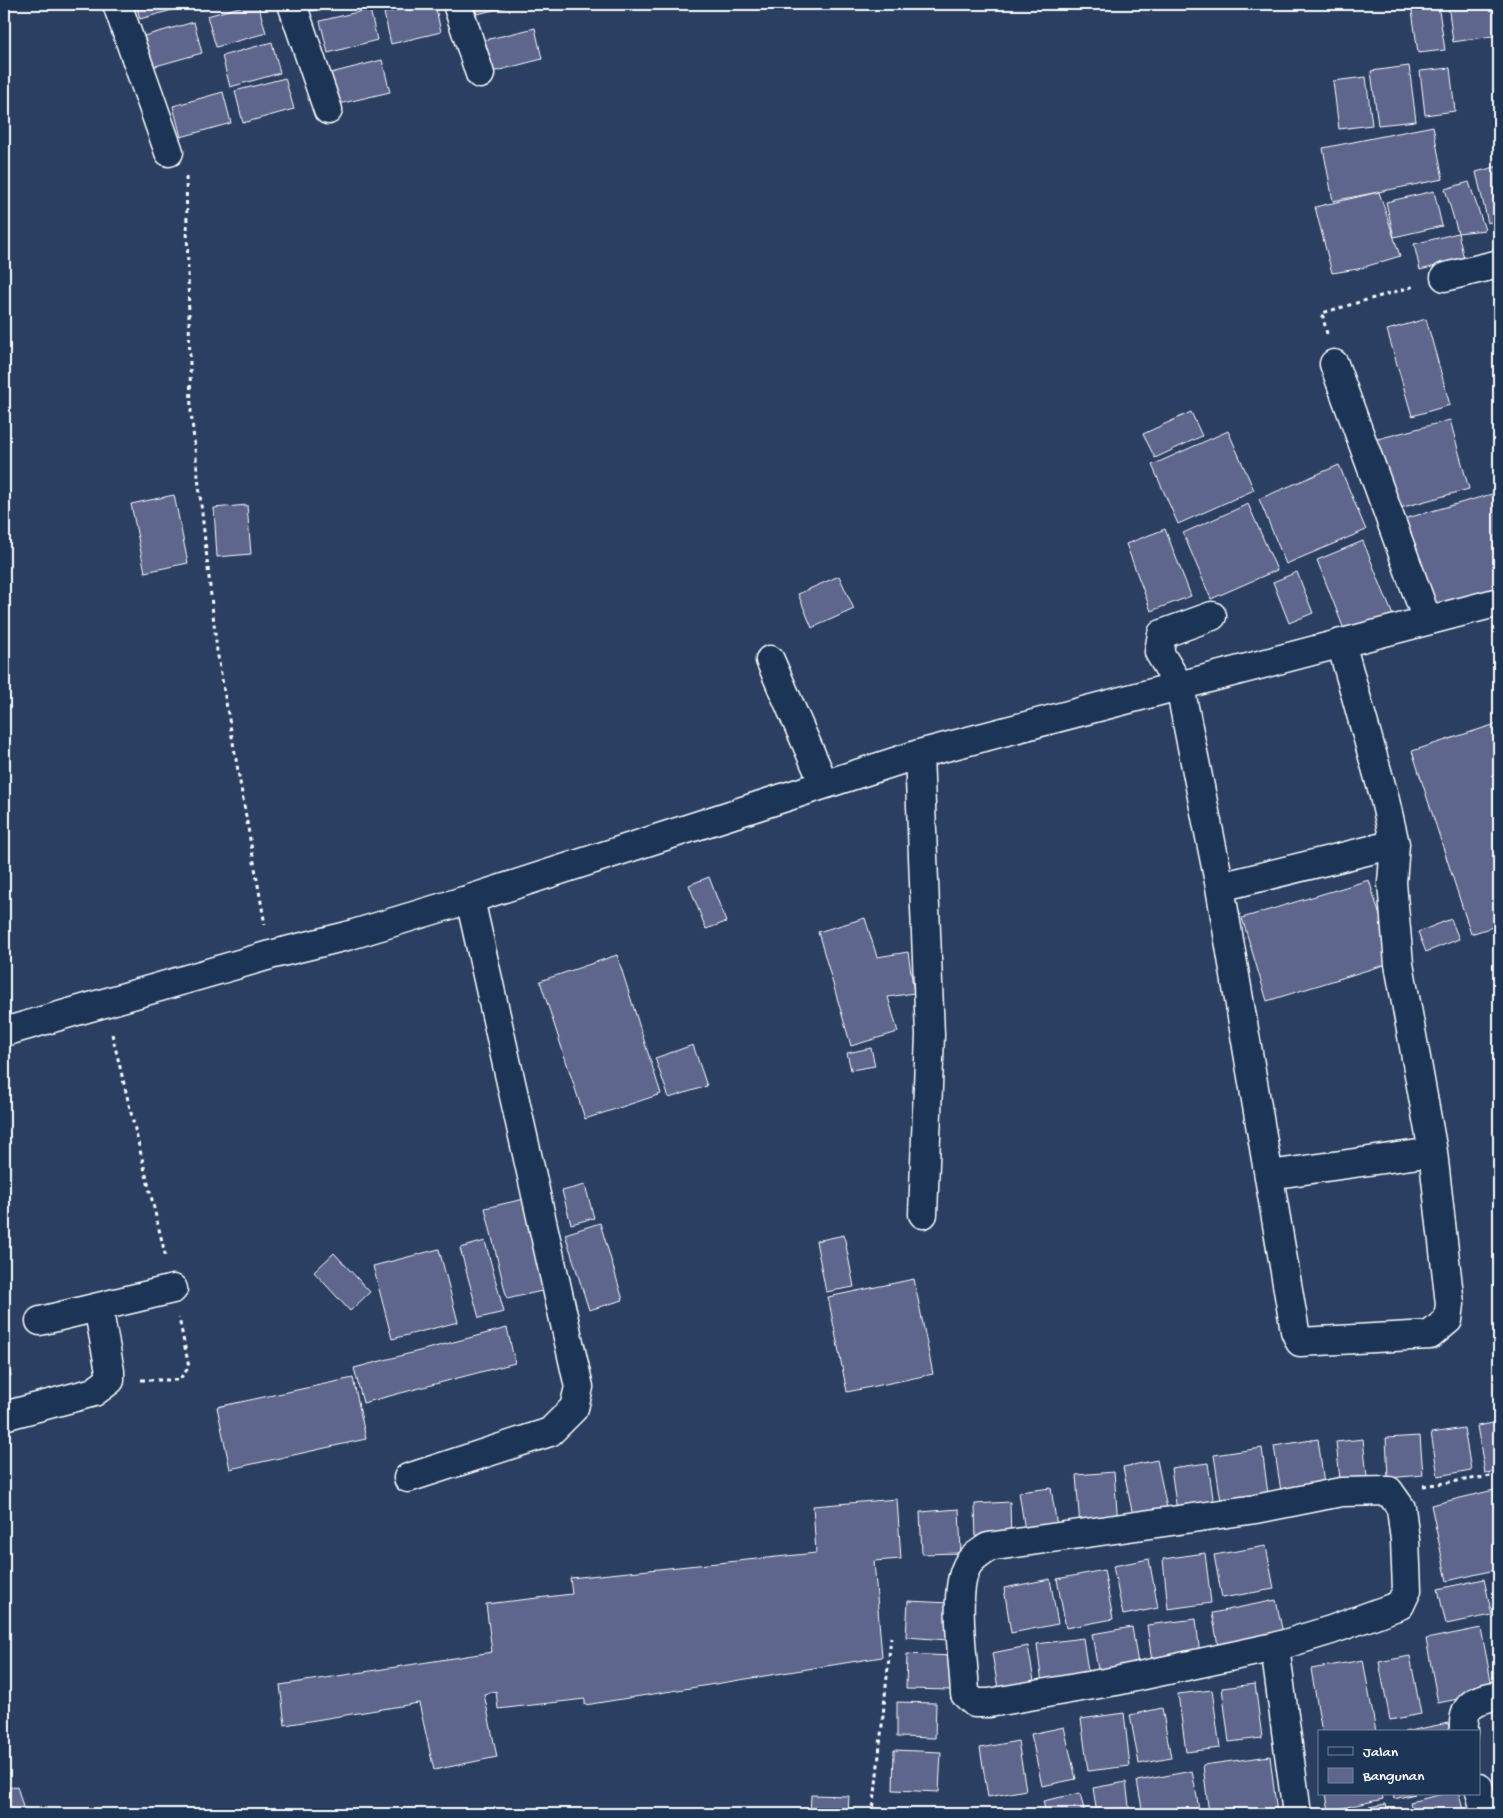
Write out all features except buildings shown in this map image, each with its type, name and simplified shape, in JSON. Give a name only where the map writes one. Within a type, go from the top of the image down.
[{"type":"street","points":[[117,4],[169,152]]},
{"type":"street","points":[[292,4],[328,110]]},
{"type":"street","points":[[457,4],[480,74]]},
{"type":"street","points":[[1445,278],[1499,264]]},
{"type":"street","points":[[1334,364],[1427,620]]},
{"type":"street","points":[[4,1032],[270,955],[348,936],[470,899],[919,754],[1499,602]]},
{"type":"street","points":[[1212,616],[1162,634],[1159,652],[1180,687],[1220,887],[1295,1331],[1300,1342],[1430,1335],[1448,1320],[1450,1304],[1433,1152],[1399,964],[1392,883],[1395,844],[1384,796],[1341,643]]},
{"type":"street","points":[[770,660],[824,784]]},
{"type":"street","points":[[919,754],[930,1035],[923,1214]]},
{"type":"street","points":[[1220,887],[1395,844]]},
{"type":"street","points":[[408,1478],[550,1432],[574,1408],[579,1387],[470,899]]},
{"type":"street","points":[[1269,1175],[1433,1152]]},
{"type":"street","points":[[40,1321],[173,1289]]},
{"type":"street","points":[[4,1416],[94,1392],[110,1380],[98,1307]]},
{"type":"street","points":[[1389,1491],[1401,1508],[1407,1590],[1400,1605],[1331,1630],[1275,1647],[1116,1681],[989,1703],[974,1703],[965,1694],[960,1588],[971,1559],[988,1548],[1256,1509],[1342,1492],[1389,1491]]},
{"type":"street","points":[[1275,1647],[1297,1814]]},
{"type":"street","points":[[1464,1730],[1463,1720],[1467,1708],[1476,1701],[1499,1695]]},
{"type":"street","points":[[1480,1792],[1486,1814]]},
{"type":"path","points":[[186,176],[192,422],[217,651],[270,955]]},
{"type":"path","points":[[1334,364],[1322,313],[1445,278]]},
{"type":"path","points":[[104,1003],[173,1289],[189,1367],[178,1380],[110,1380]]},
{"type":"path","points":[[1389,1491],[1499,1475]]},
{"type":"path","points":[[869,1814],[874,1804],[891,1637]]}]
